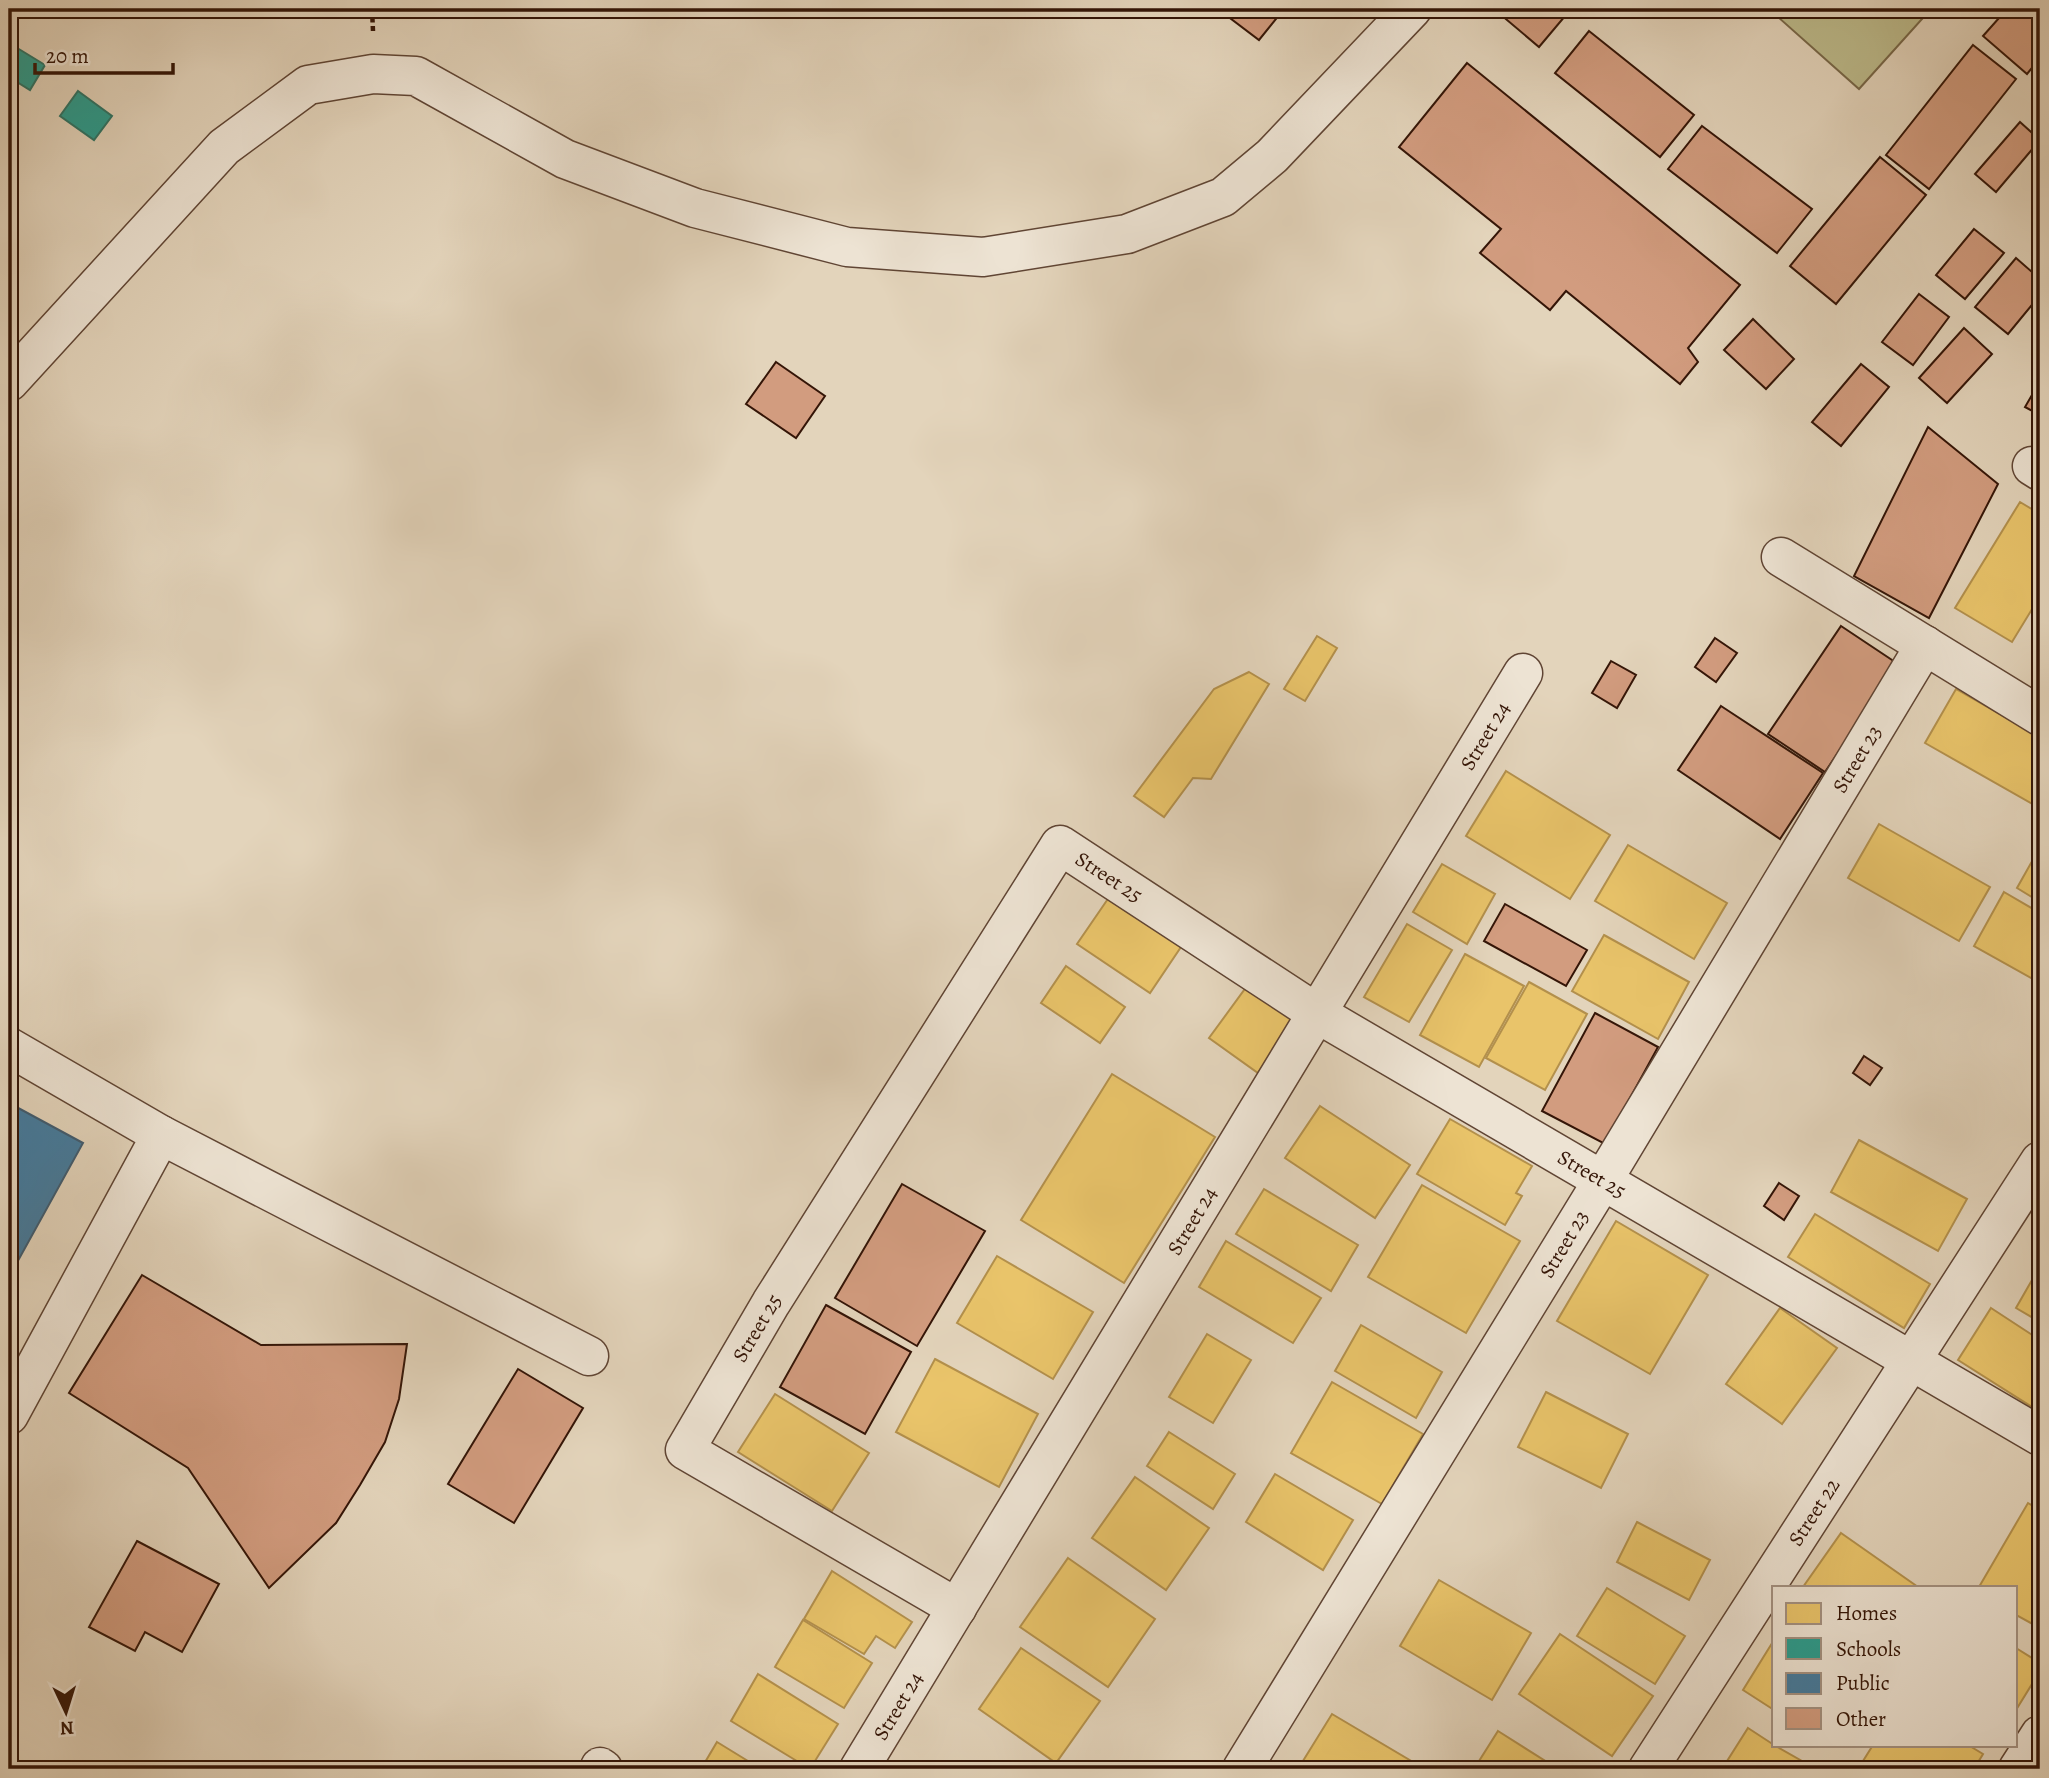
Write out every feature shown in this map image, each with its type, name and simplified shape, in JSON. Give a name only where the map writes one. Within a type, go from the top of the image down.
[{"type":"street","points":[[9,382],[224,147],[308,85],[373,74],[416,76],[565,159],[695,208],[847,247],[983,257],[1127,234],[1223,197],[1272,156],[1412,9]]},
{"type":"street","points":[[1781,558],[2040,716]]},
{"type":"street","name":"Street 23","points":[[1242,1769],[1603,1180],[1925,645]]},
{"type":"street","name":"Street 24","points":[[859,1769],[1523,673]]},
{"type":"street","name":"Street 25","points":[[957,1608],[685,1450],[771,1303],[1059,845],[1318,1014],[2040,1436]]},
{"type":"street","points":[[9,1047],[161,1135],[589,1356]]},
{"type":"street","points":[[9,1415],[161,1135]]},
{"type":"street","name":"Street 22","points":[[1648,1769],[2040,1161]]},
{"type":"street","points":[[2018,1769],[2040,1735]]},
{"type":"shaded area","points":[[1769,9],[1931,9],[1859,89]]},
{"type":"building: Homes","points":[[2020,502],[2040,514],[2040,596],[2012,642],[1955,608]]},
{"type":"building: Homes","points":[[1317,636],[1337,648],[1305,701],[1284,689]]},
{"type":"building: Homes","points":[[1249,672],[1269,684],[1211,779],[1193,778],[1164,817],[1134,796],[1214,689]]},
{"type":"building: Homes","points":[[1956,689],[2040,737],[2040,799],[2036,806],[1925,743]]},
{"type":"building: Homes","points":[[1506,771],[1610,835],[1570,899],[1466,836]]},
{"type":"building: Homes","points":[[1879,824],[1990,887],[1959,941],[1848,878]]},
{"type":"building: Homes","points":[[1628,845],[1727,903],[1694,959],[1595,901]]},
{"type":"building: Homes","points":[[2040,847],[2040,902],[2017,888]]},
{"type":"building: Homes","points":[[1442,864],[1495,894],[1467,944],[1413,912]]},
{"type":"building: Homes","points":[[1114,890],[1187,938],[1150,993],[1077,944]]},
{"type":"building: Homes","points":[[2004,892],[2040,913],[2040,983],[1974,946]]},
{"type":"building: Homes","points":[[1407,924],[1452,950],[1409,1022],[1364,997]]},
{"type":"building: Homes","points":[[1604,935],[1689,982],[1658,1039],[1572,991]]},
{"type":"building: Homes","points":[[1465,954],[1524,986],[1479,1067],[1420,1035]]},
{"type":"building: Homes","points":[[1066,966],[1125,1007],[1100,1043],[1041,1003]]},
{"type":"building: Homes","points":[[1250,982],[1299,1017],[1258,1073],[1209,1038]]},
{"type":"building: Homes","points":[[1529,982],[1587,1014],[1545,1090],[1486,1058]]},
{"type":"building: Homes","points":[[1112,1074],[1215,1137],[1124,1283],[1021,1220]]},
{"type":"building: Homes","points":[[1320,1106],[1410,1165],[1375,1218],[1285,1158]]},
{"type":"building: Homes","points":[[1450,1119],[1532,1166],[1516,1193],[1522,1196],[1505,1225],[1417,1174]]},
{"type":"building: Homes","points":[[1859,1140],[1967,1199],[1938,1251],[1831,1192]]},
{"type":"building: Homes","points":[[1422,1185],[1520,1241],[1466,1333],[1368,1277]]},
{"type":"building: Homes","points":[[1264,1189],[1358,1245],[1331,1291],[1236,1234]]},
{"type":"building: Homes","points":[[1815,1214],[1930,1284],[1904,1328],[1788,1257]]},
{"type":"building: Homes","points":[[1616,1221],[1708,1275],[1650,1374],[1557,1321]]},
{"type":"building: Homes","points":[[1226,1241],[1321,1298],[1293,1343],[1199,1287]]},
{"type":"building: Homes","points":[[997,1256],[1093,1312],[1053,1379],[957,1323]]},
{"type":"building: Homes","points":[[2040,1266],[2040,1322],[2016,1308]]},
{"type":"building: Homes","points":[[1780,1308],[1837,1348],[1782,1424],[1726,1384]]},
{"type":"building: Homes","points":[[1991,1308],[2040,1340],[2040,1412],[1958,1360]]},
{"type":"building: Homes","points":[[1361,1325],[1442,1372],[1416,1418],[1335,1371]]},
{"type":"building: Homes","points":[[1207,1334],[1251,1360],[1213,1423],[1169,1397]]},
{"type":"building: Homes","points":[[935,1359],[1038,1414],[999,1487],[896,1432]]},
{"type":"building: Homes","points":[[1332,1382],[1423,1434],[1382,1504],[1291,1453]]},
{"type":"building: Homes","points":[[1546,1392],[1628,1434],[1601,1488],[1518,1447]]},
{"type":"building: Homes","points":[[775,1394],[869,1453],[832,1511],[738,1452]]},
{"type":"building: Homes","points":[[1169,1432],[1235,1474],[1213,1509],[1147,1466]]},
{"type":"building: Homes","points":[[1275,1474],[1353,1520],[1323,1570],[1246,1522]]},
{"type":"building: Homes","points":[[1135,1477],[1209,1528],[1166,1590],[1092,1538]]},
{"type":"building: Homes","points":[[2028,1503],[2040,1510],[2040,1628],[2018,1616],[2018,1586],[1980,1586]]},
{"type":"building: Homes","points":[[1637,1522],[1710,1560],[1689,1600],[1617,1562]]},
{"type":"building: Homes","points":[[1841,1533],[1917,1586],[1804,1586]]},
{"type":"building: Homes","points":[[1068,1558],[1155,1619],[1108,1687],[1020,1627]]},
{"type":"building: Homes","points":[[832,1571],[912,1622],[895,1648],[876,1636],[864,1654],[804,1619]]},
{"type":"building: Homes","points":[[1439,1580],[1531,1633],[1492,1700],[1400,1646]]},
{"type":"building: Homes","points":[[1607,1588],[1685,1636],[1655,1684],[1577,1636]]},
{"type":"building: Homes","points":[[803,1620],[872,1663],[844,1708],[775,1667]]},
{"type":"building: Homes","points":[[1560,1634],[1653,1696],[1612,1756],[1519,1694]]},
{"type":"building: Homes","points":[[1772,1643],[1772,1709],[1743,1690]]},
{"type":"building: Homes","points":[[1021,1648],[1100,1701],[1056,1763],[979,1709]]},
{"type":"building: Homes","points":[[2018,1649],[2040,1663],[2040,1671],[2018,1707]]},
{"type":"building: Homes","points":[[758,1674],[838,1724],[810,1769],[731,1721]]},
{"type":"building: Homes","points":[[1332,1714],[1423,1768],[1298,1769]]},
{"type":"building: Homes","points":[[1748,1728],[1772,1746],[1816,1769],[1722,1769]]},
{"type":"building: Homes","points":[[1498,1731],[1558,1769],[1474,1769]]},
{"type":"building: Homes","points":[[717,1742],[761,1769],[701,1769]]},
{"type":"building: Homes","points":[[1872,1746],[1970,1746],[1983,1754],[1974,1769],[1858,1769]]},
{"type":"building: Schools","points":[[9,43],[45,65],[30,90],[9,77]]},
{"type":"building: Schools","points":[[78,91],[112,116],[94,140],[60,116]]},
{"type":"building: Public","points":[[9,1103],[83,1143],[9,1277]]},
{"type":"building: Other","points":[[1218,9],[1284,9],[1259,40]]},
{"type":"building: Other","points":[[1494,9],[1571,9],[1539,47]]},
{"type":"building: Other","points":[[2007,9],[2040,9],[2040,58],[2027,74],[1983,36]]},
{"type":"building: Other","points":[[1589,31],[1694,115],[1660,157],[1555,73]]},
{"type":"building: Other","points":[[1973,45],[2016,79],[1929,189],[1886,155]]},
{"type":"building: Other","points":[[1467,63],[1740,285],[1688,348],[1698,362],[1680,384],[1566,291],[1550,310],[1480,253],[1501,229],[1399,147]]},
{"type":"building: Other","points":[[2020,122],[2040,140],[1996,192],[1975,174]]},
{"type":"building: Other","points":[[1702,126],[1812,209],[1777,253],[1668,169]]},
{"type":"building: Other","points":[[1880,157],[1926,195],[1836,304],[1790,266]]},
{"type":"building: Other","points":[[1974,229],[2004,253],[1965,299],[1936,275]]},
{"type":"building: Other","points":[[2016,258],[2040,279],[2040,295],[2008,334],[1975,307]]},
{"type":"building: Other","points":[[1919,294],[1949,317],[1913,365],[1882,342]]},
{"type":"building: Other","points":[[1753,319],[1794,359],[1766,389],[1724,350]]},
{"type":"building: Other","points":[[1964,328],[1992,354],[1947,403],[1919,378]]},
{"type":"building: Other","points":[[776,362],[825,396],[796,438],[746,404]]},
{"type":"building: Other","points":[[1861,364],[1889,387],[1841,446],[1812,422]]},
{"type":"building: Other","points":[[2040,381],[2040,415],[2025,407]]},
{"type":"building: Other","points":[[1928,427],[1998,484],[1929,618],[1854,576]]},
{"type":"building: Other","points":[[1841,626],[1898,664],[1825,772],[1768,734]]},
{"type":"building: Other","points":[[1715,638],[1737,653],[1716,682],[1695,667]]},
{"type":"building: Other","points":[[1611,661],[1636,675],[1617,708],[1592,693]]},
{"type":"building: Other","points":[[1721,706],[1823,773],[1780,839],[1678,770]]},
{"type":"building: Other","points":[[1505,904],[1587,950],[1566,986],[1484,941]]},
{"type":"building: Other","points":[[1595,1013],[1658,1047],[1605,1144],[1542,1111]]},
{"type":"building: Other","points":[[1864,1056],[1882,1068],[1870,1085],[1853,1073]]},
{"type":"building: Other","points":[[1779,1183],[1799,1196],[1784,1220],[1764,1206]]},
{"type":"building: Other","points":[[902,1184],[985,1231],[917,1346],[835,1298]]},
{"type":"building: Other","points":[[142,1275],[261,1345],[407,1344],[399,1399],[385,1442],[336,1523],[269,1588],[188,1468],[69,1393]]},
{"type":"building: Other","points":[[826,1305],[911,1352],[865,1434],[780,1387]]},
{"type":"building: Other","points":[[518,1369],[583,1408],[514,1523],[448,1484]]},
{"type":"building: Other","points":[[137,1541],[219,1584],[182,1652],[145,1632],[135,1651],[89,1627]]}]
